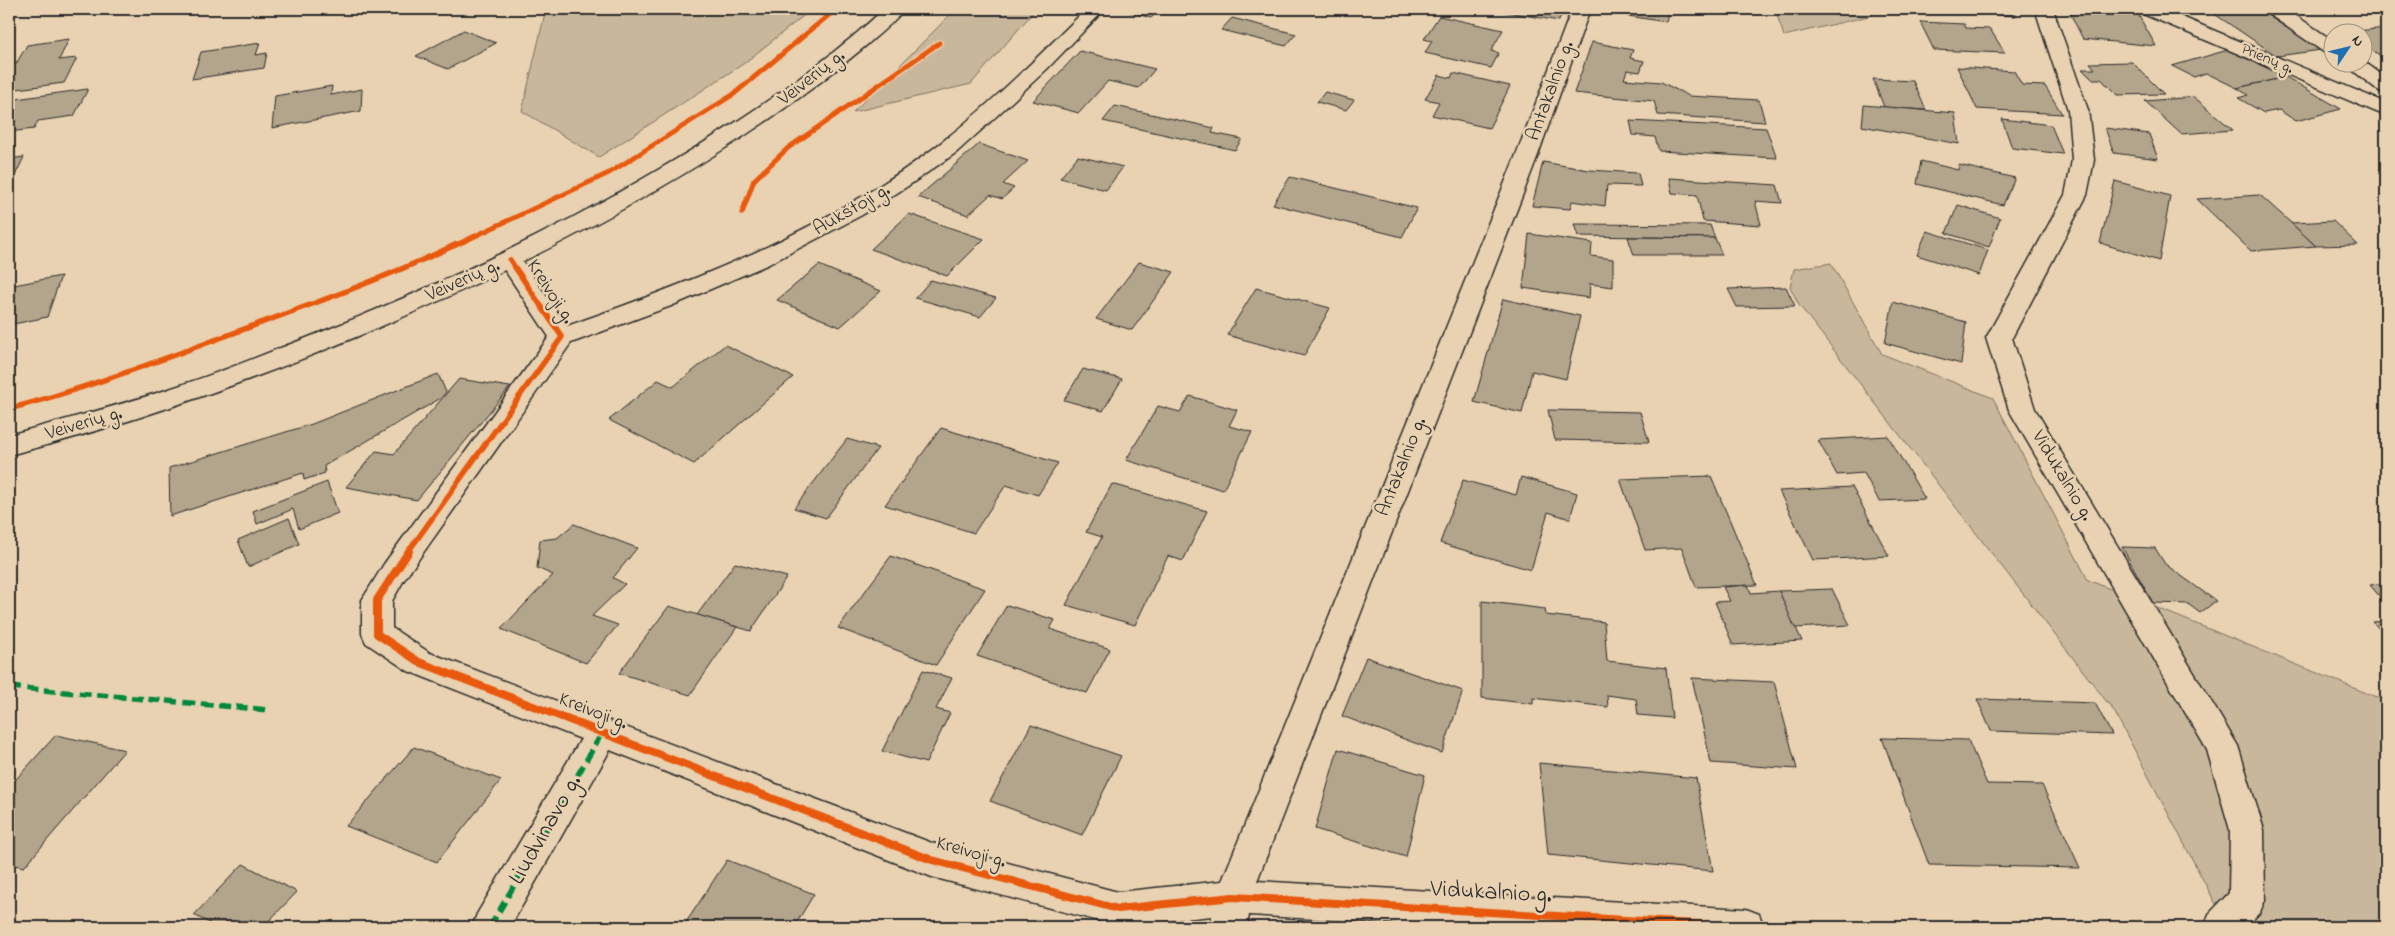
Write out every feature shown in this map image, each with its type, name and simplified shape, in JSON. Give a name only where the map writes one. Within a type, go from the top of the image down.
[{"type":"street","name":"Veiverių g.","points":[[9,445],[197,390],[364,325],[510,260],[625,199],[739,132],[820,75],[895,9]]},
{"type":"street","name":"Aukštoji g.","points":[[562,337],[657,304],[716,279],[824,228],[889,189],[960,138],[1030,77],[1096,9]]},
{"type":"street","name":"Antakalnio g.","points":[[1231,912],[1527,155],[1581,9]]},
{"type":"street","name":"Vidukalnio g.","points":[[2044,9],[2078,110],[2083,160],[2076,196],[1999,338],[2022,410],[2222,746],[2247,830],[2247,900],[2222,927]]},
{"type":"street","name":"Prienų g.","points":[[2148,9],[2386,110]]},
{"type":"street","points":[[2274,9],[2322,42]]},
{"type":"street","points":[[2366,72],[2386,86]]},
{"type":"street","name":"Kreivoji g.","points":[[510,260],[562,337],[394,572],[378,600],[377,634],[419,662],[932,860],[1118,910],[1231,912]]},
{"type":"street","name":"Liudvinavo g.","points":[[490,927],[602,733]]},
{"type":"street","name":"Vidukalnio g.","points":[[1231,912],[1746,927]]},
{"type":"shaded area","points":[[546,9],[812,9],[743,64],[599,157],[522,111]]},
{"type":"shaded area","points":[[956,9],[1036,9],[971,84],[853,112]]},
{"type":"shaded area","points":[[1775,9],[1872,9],[1873,15],[1784,36]]},
{"type":"shaded area","points":[[1831,263],[1882,354],[1993,398],[2088,580],[2386,701],[2386,927],[2228,927],[2114,711],[1799,305],[1790,287],[1794,269]]},
{"type":"building","points":[[1120,9],[1156,9],[1160,10],[1151,18]]},
{"type":"building","points":[[1495,9],[1563,9],[1559,21]]},
{"type":"building","points":[[1624,9],[1669,9],[1666,22],[1622,15]]},
{"type":"building","points":[[1960,9],[2012,9],[2016,16],[1962,12]]},
{"type":"building","points":[[2068,9],[2136,11],[2156,46],[2083,39]]},
{"type":"building","points":[[2258,9],[2321,50],[2277,56],[2210,11]]},
{"type":"building","points":[[1439,16],[1503,30],[1491,51],[1499,53],[1491,68],[1425,53],[1432,41],[1424,39]]},
{"type":"building","points":[[1232,18],[1296,34],[1286,46],[1221,30]]},
{"type":"building","points":[[1920,22],[1964,24],[1966,28],[1990,29],[2005,53],[1934,50]]},
{"type":"building","points":[[2386,28],[2386,59],[2372,50],[2372,29]]},
{"type":"building","points":[[464,30],[496,43],[448,69],[416,56]]},
{"type":"building","points":[[69,39],[59,60],[77,58],[64,83],[9,90],[9,76],[27,45]]},
{"type":"building","points":[[1592,42],[1633,50],[1630,58],[1644,61],[1640,72],[1627,70],[1624,79],[1661,82],[1689,96],[1759,100],[1765,122],[1658,115],[1654,101],[1574,93]]},
{"type":"building","points":[[260,43],[256,55],[267,53],[264,68],[192,79],[201,52]]},
{"type":"building","points":[[2228,50],[2286,77],[2237,88],[2206,73],[2194,77],[2172,66]]},
{"type":"building","points":[[1080,51],[1155,69],[1139,88],[1108,81],[1079,113],[1033,101]]},
{"type":"building","points":[[2132,62],[2164,94],[2117,95],[2101,79],[2092,79],[2082,69],[2095,69],[2090,63]]},
{"type":"building","points":[[1957,67],[2014,71],[2022,85],[2045,86],[2062,114],[1977,109]]},
{"type":"building","points":[[1453,73],[1510,86],[1489,128],[1432,115],[1439,102],[1425,99],[1439,75],[1451,78]]},
{"type":"building","points":[[2286,77],[2341,109],[2296,121],[2279,110],[2264,113],[2238,98],[2248,95],[2237,88]]},
{"type":"building","points":[[1873,79],[1913,81],[1926,110],[1884,107]]},
{"type":"building","points":[[332,86],[331,95],[362,89],[361,111],[272,128],[275,96]]},
{"type":"building","points":[[88,89],[74,116],[38,121],[34,129],[9,132],[9,100]]},
{"type":"building","points":[[1325,92],[1354,100],[1346,110],[1317,102]]},
{"type":"building","points":[[2194,97],[2233,130],[2181,134],[2145,101]]},
{"type":"building","points":[[1864,105],[1955,113],[1959,144],[1862,126]]},
{"type":"building","points":[[1115,106],[1214,128],[1212,133],[1242,139],[1235,150],[1103,121]]},
{"type":"building","points":[[2002,119],[2051,125],[2063,154],[2012,148]]},
{"type":"building","points":[[1630,121],[1766,128],[1777,158],[1659,151],[1655,137],[1633,135]]},
{"type":"building","points":[[2105,128],[2149,134],[2158,159],[2114,153]]},
{"type":"building","points":[[979,144],[1028,161],[1003,184],[1014,188],[1002,199],[990,195],[968,215],[918,197]]},
{"type":"building","points":[[1078,156],[1123,167],[1106,190],[1060,178]]},
{"type":"building","points":[[24,157],[9,188],[9,159]]},
{"type":"building","points":[[1921,161],[1958,170],[1959,165],[2015,178],[2003,205],[1917,184]]},
{"type":"building","points":[[1543,162],[1589,170],[1638,173],[1641,186],[1607,185],[1605,206],[1572,201],[1570,209],[1532,206]]},
{"type":"building","points":[[1290,177],[1417,208],[1402,237],[1273,204]]},
{"type":"building","points":[[1669,178],[1777,185],[1782,203],[1755,201],[1761,225],[1703,221],[1697,195],[1672,193]]},
{"type":"building","points":[[2115,181],[2170,196],[2159,261],[2100,243]]},
{"type":"building","points":[[2260,195],[2316,246],[2251,251],[2197,199]]},
{"type":"building","points":[[1958,205],[2000,218],[1989,247],[1946,233]]},
{"type":"building","points":[[909,214],[984,239],[947,276],[871,249]]},
{"type":"building","points":[[2333,221],[2358,245],[2316,246],[2291,223]]},
{"type":"building","points":[[1574,224],[1710,225],[1715,238],[1578,236]]},
{"type":"building","points":[[1927,231],[1988,250],[1979,275],[1917,255]]},
{"type":"building","points":[[1529,234],[1592,243],[1591,256],[1613,259],[1613,287],[1590,284],[1589,298],[1523,288]]},
{"type":"building","points":[[1628,237],[1715,238],[1722,255],[1634,255]]},
{"type":"building","points":[[1139,262],[1174,272],[1132,330],[1096,319]]},
{"type":"building","points":[[819,265],[881,291],[840,327],[777,300]]},
{"type":"building","points":[[61,276],[47,317],[9,325],[9,286]]},
{"type":"building","points":[[931,280],[996,298],[980,317],[915,298]]},
{"type":"building","points":[[1786,287],[1795,306],[1737,307],[1728,289]]},
{"type":"building","points":[[1256,288],[1330,308],[1304,356],[1227,335]]},
{"type":"building","points":[[1503,299],[1580,316],[1566,379],[1532,371],[1522,413],[1474,402]]},
{"type":"building","points":[[1893,302],[1966,322],[1961,364],[1885,343]]},
{"type":"building","points":[[725,345],[793,377],[694,464],[609,420],[658,380],[673,387]]},
{"type":"building","points":[[1083,369],[1122,379],[1103,411],[1064,400]]},
{"type":"building","points":[[438,374],[446,392],[441,398],[324,466],[325,473],[304,480],[303,473],[170,516],[169,468],[312,424]]},
{"type":"building","points":[[459,379],[510,387],[417,500],[346,487],[376,451],[394,454]]},
{"type":"building","points":[[1190,396],[1237,410],[1229,426],[1252,432],[1223,490],[1126,460],[1158,406],[1180,412]]},
{"type":"building","points":[[1548,410],[1640,412],[1649,442],[1555,440]]},
{"type":"building","points":[[941,428],[1058,463],[1038,495],[1006,485],[974,533],[885,505]]},
{"type":"building","points":[[1888,436],[1925,499],[1879,501],[1864,473],[1837,475],[1818,440]]},
{"type":"building","points":[[847,439],[878,448],[826,518],[794,508]]},
{"type":"building","points":[[1711,476],[1757,585],[1696,587],[1682,548],[1645,550],[1620,479]]},
{"type":"building","points":[[1521,477],[1577,493],[1570,519],[1548,512],[1531,570],[1440,543],[1463,480],[1516,495]]},
{"type":"building","points":[[327,482],[338,513],[299,529],[293,509],[257,524],[253,511]]},
{"type":"building","points":[[1112,484],[1207,511],[1183,561],[1168,556],[1135,625],[1066,605],[1102,537],[1086,532]]},
{"type":"building","points":[[1852,487],[1889,556],[1813,560],[1779,491]]},
{"type":"building","points":[[289,518],[299,544],[248,567],[238,540]]},
{"type":"building","points":[[574,524],[637,548],[613,578],[625,584],[592,616],[618,625],[586,663],[501,629],[553,575],[537,568],[540,540],[557,538]]},
{"type":"building","points":[[2122,547],[2155,548],[2165,564],[2216,601],[2200,613],[2188,604],[2153,603]]},
{"type":"building","points":[[891,556],[985,589],[936,665],[838,628]]},
{"type":"building","points":[[735,563],[787,577],[751,631],[697,615]]},
{"type":"building","points":[[2386,583],[2386,604],[2370,585]]},
{"type":"building","points":[[1748,585],[1751,593],[1779,591],[1802,641],[1733,645],[1715,602],[1730,601],[1723,587]]},
{"type":"building","points":[[1832,589],[1850,625],[1795,628],[1779,591]]},
{"type":"building","points":[[1482,601],[1545,609],[1546,615],[1604,622],[1607,661],[1666,668],[1672,718],[1638,715],[1636,699],[1607,695],[1608,707],[1533,698],[1533,704],[1482,698]]},
{"type":"building","points":[[1007,605],[1055,620],[1050,629],[1110,649],[1087,693],[977,656]]},
{"type":"building","points":[[669,606],[737,627],[690,695],[619,673]]},
{"type":"building","points":[[2386,621],[2386,637],[2373,622]]},
{"type":"building","points":[[1366,657],[1463,691],[1442,753],[1342,716]]},
{"type":"building","points":[[923,670],[952,678],[936,709],[950,713],[926,763],[882,751]]},
{"type":"building","points":[[1692,678],[1774,682],[1797,769],[1711,763]]},
{"type":"building","points":[[1977,699],[2095,703],[2112,735],[1991,731]]},
{"type":"building","points":[[1031,725],[1121,756],[1082,835],[990,801]]},
{"type":"building","points":[[56,735],[125,750],[24,867],[9,864],[9,787]]},
{"type":"building","points":[[1882,738],[1968,740],[1987,784],[2042,785],[2080,868],[1929,865]]},
{"type":"building","points":[[414,747],[501,780],[437,862],[346,826]]},
{"type":"building","points":[[1338,749],[1425,775],[1406,857],[1315,829]]},
{"type":"building","points":[[1539,763],[1696,778],[1713,871],[1548,855]]},
{"type":"building","points":[[727,860],[814,894],[794,927],[683,927]]},
{"type":"building","points":[[243,864],[297,892],[263,927],[217,927],[194,915]]},
{"type":"marked path","points":[[9,687],[269,710]]},
{"type":"marked path","points":[[490,927],[602,733]]},
{"type":"cycle path","points":[[9,409],[70,393],[298,309],[428,258],[609,173],[734,94],[836,9]]},
{"type":"cycle path","points":[[742,213],[754,180],[788,148],[939,43]]},
{"type":"cycle path","points":[[510,260],[562,337],[394,572],[377,600],[377,634],[419,662],[932,860],[1118,909],[1233,897],[1746,927]]}]
